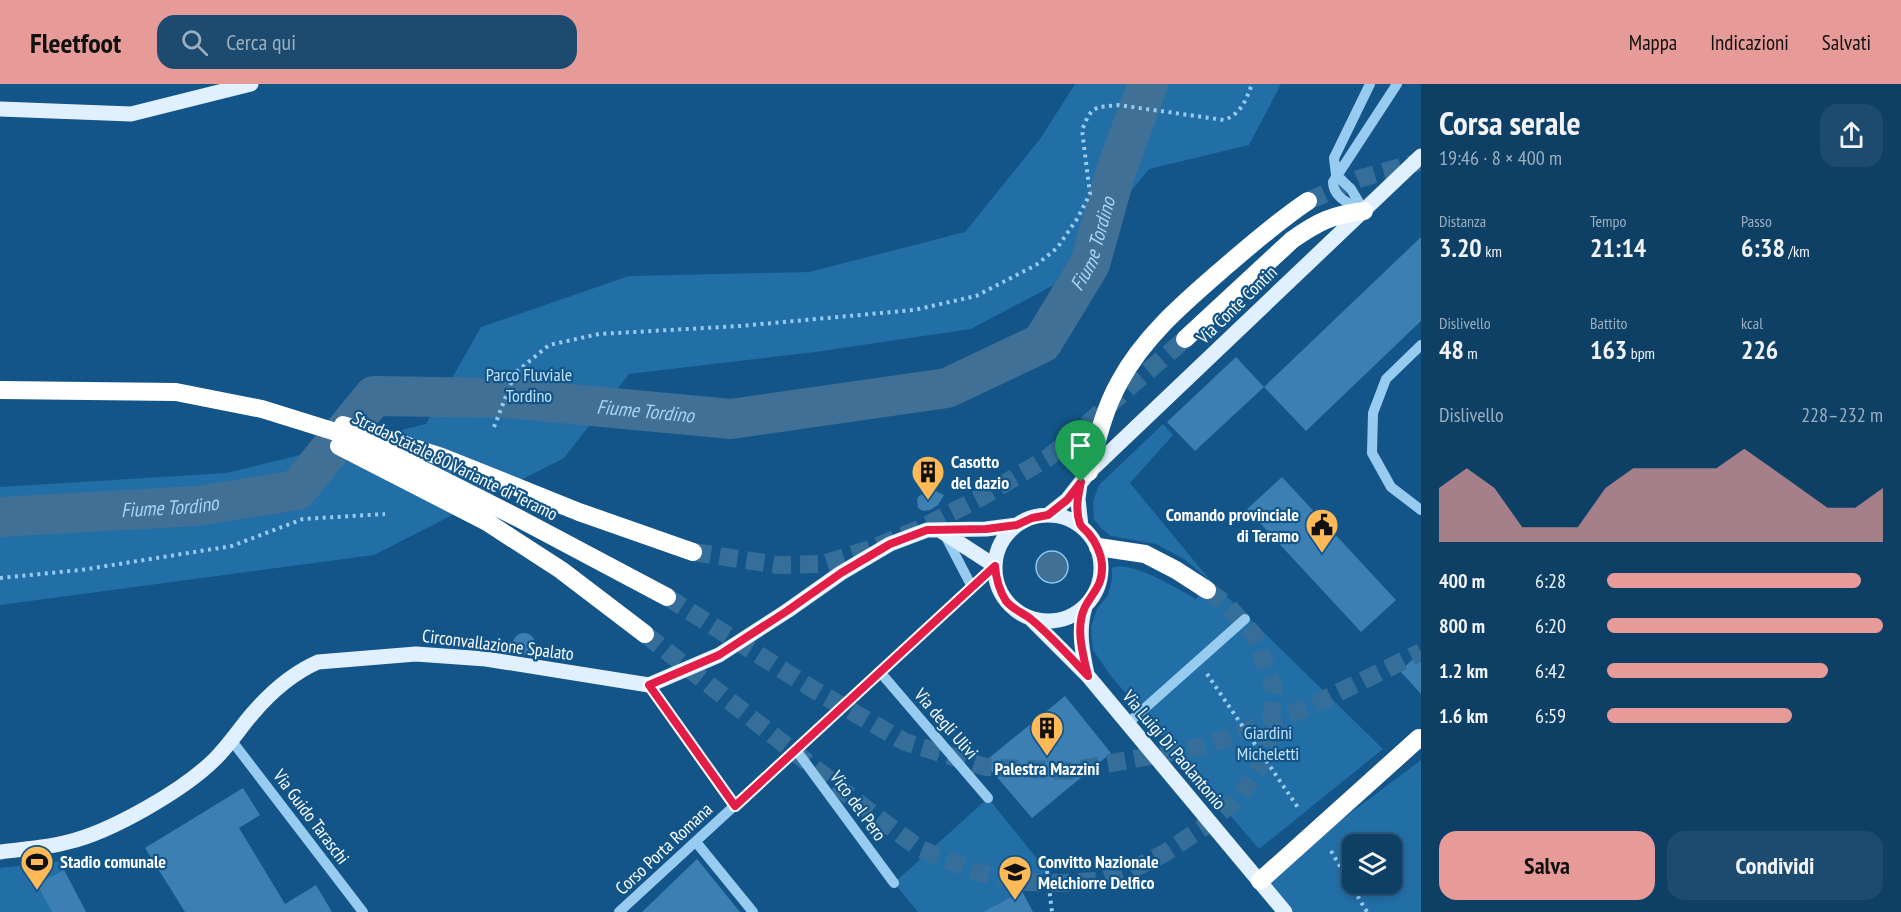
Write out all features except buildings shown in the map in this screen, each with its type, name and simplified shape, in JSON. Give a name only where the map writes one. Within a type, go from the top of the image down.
[{"type":"highway","points":[[1085,477],[1104,414],[1134,357],[1186,300],[1278,222],[1308,201]]},
{"type":"highway","points":[[1185,339],[1292,240],[1337,214],[1364,211]]},
{"type":"highway","points":[[0,390],[176,392],[310,416],[442,456],[579,512],[693,552]]},
{"type":"highway","points":[[262,409],[427,481],[561,570],[645,634]]},
{"type":"highway","name":"Strada Statale 80 Variante di Teramo","points":[[427,481],[520,519],[667,597]]},
{"type":"highway","points":[[1098,547],[1145,554],[1208,590]]},
{"type":"highway","points":[[1260,881],[1419,738]]},
{"type":"main road","points":[[0,109],[131,114],[251,84]]},
{"type":"main road","name":"Via Conte Contin","points":[[1048,515],[1067,500],[1085,477],[1421,156]]},
{"type":"main road","points":[[1081,526],[1078,499],[1085,477]]},
{"type":"main road","points":[[649,685],[719,655],[859,561],[890,544],[927,530],[1017,525],[1032,518],[1048,515],[1065,518],[1081,526],[1091,535],[1098,547],[1102,563],[1101,579],[1095,594],[1085,607],[1070,616],[1053,621],[1029,618],[1008,603],[996,579],[995,566],[1001,543],[1017,525]]},
{"type":"main road","points":[[941,531],[995,566]]},
{"type":"main road","points":[[1085,607],[1081,630],[1088,676]]},
{"type":"main road","name":"Via Luigi Di Paolantonio","points":[[1029,618],[1088,676],[1285,912]]},
{"type":"main road","name":"Circonvallazione Spalato","points":[[0,852],[69,842],[119,823],[161,799],[196,776],[232,741],[253,713],[278,688],[303,668],[318,662],[416,654],[486,659],[649,685]]},
{"type":"street","points":[[1364,211],[1351,189],[1336,175],[1334,158],[1370,84]]},
{"type":"street","points":[[1336,175],[1397,84]]},
{"type":"street","points":[[1421,345],[1386,379],[1373,413],[1372,453],[1391,487],[1421,510]]},
{"type":"street","points":[[941,531],[952,545],[972,587]]},
{"type":"street","name":"Corso Porta Romana","points":[[619,912],[995,566]]},
{"type":"street","points":[[1126,724],[1245,619]]},
{"type":"street","name":"Via degli Ulivi","points":[[880,672],[988,798]]},
{"type":"street","points":[[649,685],[735,806]]},
{"type":"street","name":"Via Guido Taraschi","points":[[232,741],[363,912]]},
{"type":"street","name":"Vico del Pero","points":[[796,750],[894,883]]},
{"type":"street","points":[[696,842],[753,912]]},
{"type":"path","points":[[494,427],[514,373],[549,345],[599,334],[740,326],[914,310],[976,296],[1036,265],[1057,248],[1077,219],[1090,194],[1083,143],[1084,122],[1099,107],[1127,106],[1224,120],[1234,116],[1240,110],[1251,84]]},
{"type":"path","points":[[0,578],[81,570],[232,546],[303,519],[385,514]]},
{"type":"path","points":[[1198,661],[1299,809]]},
{"type":"path","points":[[1331,851],[1367,912]]},
{"type":"path","points":[[1047,871],[1052,912]]},
{"type":"green space","name":"Parco Fluviale Tordino","points":[[1075,84],[1281,84],[1249,145],[1149,169],[1056,284],[971,329],[815,352],[629,374],[564,458],[374,555],[0,605],[0,487],[226,473],[426,424],[481,327],[629,276],[809,272],[965,232],[1040,139]]},
{"type":"green space","name":"Giardini Micheletti","points":[[1163,424],[1173,435],[1130,483],[1209,579],[1383,749],[1259,849],[1111,676],[1093,650],[1091,627],[1097,609],[1108,595],[1112,568],[1131,568],[1142,572],[1196,599],[1208,579],[1184,559],[1156,544],[1111,536],[1094,519],[1093,501],[1099,485]]},
{"type":"green space","points":[[1421,760],[1421,912],[1285,912],[1260,881]]},
{"type":"green space","points":[[988,798],[1047,871],[1022,891],[983,912],[918,912],[894,883]]},
{"type":"green space","name":"Stadio comunale","points":[[63,861],[64,870],[86,912],[0,912],[0,868]]},
{"type":"shaded area","points":[[1052,551],[1063,556],[1068,567],[1063,578],[1052,583],[1041,578],[1036,567],[1041,556]]},
{"type":"waterway","name":"Fiume Tordino","points":[[0,517],[197,506],[297,490],[374,396],[506,398],[731,419],[947,388],[1042,343],[1090,264],[1116,171],[1148,84]]},
{"type":"tunnel","points":[[1308,201],[1358,179],[1419,162]]},
{"type":"tunnel","points":[[693,552],[778,565],[823,564],[873,548],[919,529],[980,498],[1049,457],[1185,339]]},
{"type":"tunnel","points":[[645,634],[920,849],[980,873],[1026,882],[1096,881],[1129,871],[1165,853],[1205,826],[1239,797],[1259,767],[1270,735],[1274,688],[1254,635],[1227,605],[1207,590]]},
{"type":"tunnel","points":[[667,597],[816,691],[905,742],[986,767],[1069,771],[1205,746],[1309,707],[1421,652]]},
{"type":"place","name":"Casotto del dazio","points":[[928,501]]},
{"type":"place","name":"Comando provinciale di Teramo","points":[[1322,554]]},
{"type":"place","name":"Palestra Mazzini","points":[[1047,757]]},
{"type":"place","name":"Stadio comunale","points":[[37,891]]},
{"type":"place","name":"Convitto Nazionale Melchiorre Delfico","points":[[1015,901]]},
{"type":"route","points":[[1081,482],[1078,511],[1081,526],[1091,535],[1098,547],[1102,563],[1101,579],[1095,594],[1085,607],[1081,621],[1082,648],[1088,676],[1048,634],[1008,603],[996,579],[995,566],[735,806],[649,685],[719,655],[867,556],[890,544],[927,530],[986,529],[1017,525],[1032,518],[1048,515],[1067,500],[1081,482]]}]
